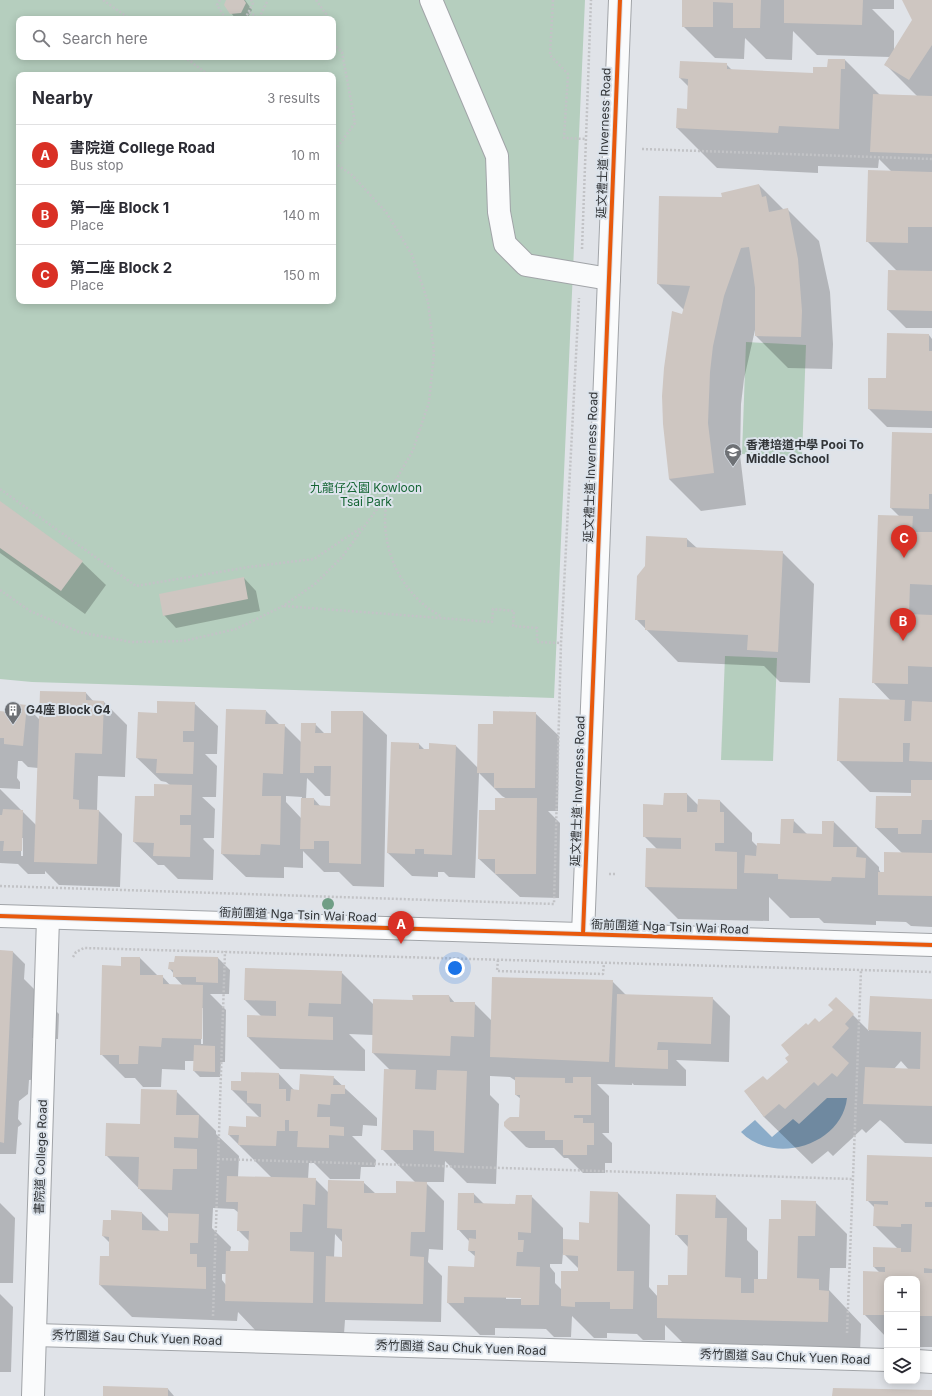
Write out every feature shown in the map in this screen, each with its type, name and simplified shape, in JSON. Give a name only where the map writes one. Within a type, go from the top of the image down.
[{"type":"street","points":[[430,0],[497,156],[499,212],[505,244],[526,265],[609,278]]},
{"type":"street","name":"延文禮士道 Inverness Road","points":[[583,934],[620,0]]},
{"type":"street","name":"衙前圍道 Nga Tsin Wai Road","points":[[0,916],[932,945]]},
{"type":"street","name":"書院道 College Road","points":[[33,1396],[48,918]]},
{"type":"street","name":"秀竹園道 Sau Chuk Yuen Road","points":[[35,1335],[884,1360]]},
{"type":"street","points":[[920,1361],[932,1362]]},
{"type":"path","points":[[103,0],[126,16]]},
{"type":"path","points":[[220,0],[217,5],[224,16]]},
{"type":"path","points":[[246,16],[253,3],[252,0]]},
{"type":"path","points":[[261,16],[268,0]]},
{"type":"path","points":[[316,0],[326,14],[325,16]]},
{"type":"path","points":[[553,0],[550,55],[568,74],[564,138],[586,139]]},
{"type":"path","points":[[0,886],[554,904],[561,643],[581,274],[591,0]]},
{"type":"path","points":[[248,12],[256,16]]},
{"type":"path","points":[[336,47],[342,52],[355,123],[336,149]]},
{"type":"path","points":[[188,60],[206,72]]},
{"type":"path","points":[[642,149],[932,160]]},
{"type":"path","points":[[0,590],[30,611],[79,632],[131,642],[184,641],[236,629],[283,606],[315,584],[342,557],[388,494],[413,450],[429,402],[434,352],[428,302],[412,255],[386,212],[352,175],[336,164]]},
{"type":"path","points":[[0,489],[136,586],[249,567],[314,559],[364,525]]},
{"type":"path","points":[[388,494],[384,518],[386,542],[394,565],[406,586],[423,604],[443,618]]},
{"type":"path","points":[[283,606],[492,622],[493,610],[514,611],[513,626],[537,628],[537,642],[561,643]]},
{"type":"path","points":[[71,959],[76,952],[84,948],[932,972]]},
{"type":"path","points":[[213,1323],[224,951]]},
{"type":"path","points":[[498,960],[497,972],[603,974],[604,963]]},
{"type":"path","points":[[847,1335],[861,970]]},
{"type":"path","points":[[218,1159],[852,1179]]},
{"type":"green space","name":"九龍仔公園 Kowloon Tsai Park","points":[[0,0],[585,0],[554,698],[32,682],[0,679]]},
{"type":"green space","points":[[746,342],[806,345],[802,457],[742,454]]},
{"type":"green space","points":[[725,656],[777,658],[773,761],[721,760]]},
{"type":"water","points":[[827,1098],[847,1098],[842,1114],[833,1128],[820,1138],[804,1145],[788,1149],[771,1148],[755,1142],[741,1132],[755,1120],[772,1137],[793,1119],[799,1124]]},
{"type":"building","points":[[226,0],[244,0],[246,3],[241,13],[230,14],[224,5]]},
{"type":"building","points":[[682,0],[761,0],[760,28],[733,28],[733,3],[713,2],[713,27],[682,27]]},
{"type":"building","points":[[784,0],[863,0],[862,25],[784,23]]},
{"type":"building","points":[[902,0],[932,0],[932,45],[909,80],[884,65],[912,20]]},
{"type":"building","points":[[828,59],[845,59],[845,69],[841,69],[839,129],[779,126],[778,133],[676,128],[677,108],[687,109],[688,79],[679,78],[680,61],[727,63],[727,69],[813,73],[813,67],[827,67]]},
{"type":"building","points":[[873,94],[932,96],[932,154],[870,152]]},
{"type":"building","points":[[868,170],[932,172],[932,227],[908,227],[908,243],[866,242]]},
{"type":"building","points":[[759,184],[762,197],[766,196],[769,212],[788,208],[798,259],[802,311],[801,337],[755,336],[755,288],[749,247],[741,248],[724,296],[713,346],[710,372],[708,423],[714,473],[669,479],[663,424],[662,396],[664,368],[672,311],[682,314],[690,286],[657,284],[659,196],[722,197],[721,193]]},
{"type":"building","points":[[888,270],[932,271],[932,311],[887,310]]},
{"type":"building","points":[[887,333],[929,334],[929,351],[932,351],[932,411],[868,409],[868,378],[886,378]]},
{"type":"building","points":[[892,432],[932,433],[932,494],[929,494],[929,509],[890,508]]},
{"type":"building","points":[[0,501],[83,561],[61,591],[0,548]]},
{"type":"building","points":[[878,515],[913,516],[912,532],[932,532],[932,585],[910,584],[909,614],[932,615],[932,667],[908,666],[908,684],[872,683]]},
{"type":"building","points":[[646,536],[687,538],[687,547],[783,551],[778,652],[747,650],[748,635],[645,630],[645,620],[635,620],[637,576],[645,566]]},
{"type":"building","points":[[244,577],[248,599],[163,616],[159,594]]},
{"type":"building","points":[[40,691],[86,692],[86,700],[104,701],[102,754],[75,753],[73,799],[79,800],[79,809],[99,810],[97,864],[34,862]]},
{"type":"building","points":[[839,698],[905,700],[904,721],[911,721],[912,701],[932,702],[932,762],[909,761],[910,743],[903,743],[903,762],[837,761]]},
{"type":"building","points":[[157,701],[195,702],[194,731],[183,731],[183,742],[194,742],[193,774],[156,773],[157,759],[136,758],[138,712],[157,713]]},
{"type":"building","name":"G4座 Block G4","points":[[9,703],[27,705],[23,746],[4,744],[4,738],[0,738],[0,711],[8,712]]},
{"type":"building","points":[[226,709],[266,710],[265,724],[285,724],[283,774],[263,773],[262,796],[281,796],[280,845],[261,844],[260,855],[221,854]]},
{"type":"building","points":[[331,711],[363,711],[361,864],[329,863],[329,841],[314,841],[314,849],[300,849],[301,798],[314,798],[314,805],[330,806],[331,766],[314,766],[314,773],[300,773],[301,723],[316,723],[315,733],[331,733]]},
{"type":"building","points":[[493,711],[536,712],[535,788],[494,788],[494,773],[477,773],[478,724],[493,724]]},
{"type":"building","points":[[391,742],[419,743],[419,749],[429,749],[429,743],[456,745],[452,855],[424,854],[424,849],[415,849],[415,854],[387,853]]},
{"type":"building","points":[[911,780],[932,780],[932,820],[922,820],[921,834],[898,834],[898,828],[875,828],[876,796],[911,796]]},
{"type":"building","points":[[154,784],[192,785],[191,815],[180,815],[180,825],[191,825],[190,857],[153,856],[154,843],[133,842],[135,796],[154,796]]},
{"type":"building","points":[[664,793],[687,793],[687,812],[697,812],[698,799],[720,800],[720,812],[724,812],[724,843],[715,843],[715,851],[737,852],[737,889],[645,887],[646,848],[681,849],[681,838],[643,837],[643,804],[663,805]]},
{"type":"building","points":[[495,798],[537,798],[536,874],[495,874],[495,859],[478,859],[479,810],[495,810]]},
{"type":"building","points":[[3,809],[23,810],[22,851],[3,851],[4,841],[0,841],[0,815],[2,815]]},
{"type":"building","points":[[781,819],[794,819],[793,833],[822,834],[822,821],[834,821],[833,847],[857,847],[856,857],[866,858],[865,878],[832,877],[831,881],[778,879],[778,874],[744,873],[745,855],[756,856],[757,843],[780,844]]},
{"type":"building","points":[[884,852],[932,853],[932,896],[878,895],[878,872],[884,872]]},
{"type":"building","points":[[0,950],[13,951],[4,1143],[0,1142]]},
{"type":"building","points":[[175,956],[218,957],[218,983],[196,982],[196,977],[173,977],[173,970],[168,969],[169,962],[174,962]]},
{"type":"building","points":[[121,957],[140,957],[140,975],[163,975],[163,984],[203,985],[202,1039],[162,1038],[161,1047],[139,1046],[138,1064],[119,1064],[119,1055],[100,1055],[102,965],[121,966]]},
{"type":"building","points":[[245,968],[342,971],[341,1004],[309,1003],[308,1016],[333,1017],[333,1040],[247,1037],[247,1015],[276,1016],[276,1001],[244,1000]]},
{"type":"building","points":[[492,977],[613,980],[609,1062],[490,1057]]},
{"type":"building","points":[[617,994],[713,997],[711,1044],[658,1042],[657,1050],[668,1050],[668,1069],[615,1067]]},
{"type":"building","points":[[412,995],[449,995],[450,1002],[475,1002],[474,1037],[451,1036],[450,1056],[372,1053],[373,999],[413,1000]]},
{"type":"building","points":[[870,996],[932,999],[932,1106],[863,1104],[865,1067],[920,1069],[921,1032],[868,1030]]},
{"type":"building","points":[[836,997],[854,1014],[845,1024],[849,1028],[832,1047],[849,1063],[837,1077],[832,1073],[818,1086],[814,1082],[785,1109],[779,1104],[764,1117],[744,1091],[763,1076],[767,1080],[788,1062],[785,1058],[789,1055],[781,1045],[806,1023],[808,1025],[815,1018],[819,1022],[833,1010],[828,1005]]},
{"type":"building","points":[[194,1045],[215,1046],[215,1072],[193,1071]]},
{"type":"building","points":[[384,1069],[416,1070],[415,1089],[436,1090],[437,1070],[467,1071],[464,1153],[434,1151],[434,1131],[413,1130],[413,1150],[381,1150]]},
{"type":"building","points":[[241,1072],[279,1073],[279,1089],[286,1089],[286,1101],[290,1101],[291,1089],[299,1090],[300,1074],[334,1076],[333,1085],[345,1085],[345,1094],[331,1094],[330,1105],[318,1104],[317,1117],[330,1117],[330,1126],[344,1127],[344,1136],[329,1135],[329,1148],[297,1147],[298,1131],[289,1131],[289,1120],[285,1120],[285,1131],[277,1131],[276,1146],[238,1145],[239,1135],[228,1135],[229,1126],[246,1127],[246,1116],[261,1117],[261,1104],[247,1103],[247,1091],[231,1090],[231,1081],[241,1081]]},
{"type":"building","points":[[515,1077],[565,1078],[565,1083],[573,1083],[573,1077],[591,1077],[591,1115],[574,1115],[574,1118],[583,1118],[583,1123],[594,1123],[594,1145],[587,1145],[587,1155],[563,1155],[563,1140],[545,1140],[545,1131],[510,1131],[504,1126],[504,1122],[510,1117],[519,1117],[520,1095],[515,1095]]},
{"type":"building","points":[[141,1089],[177,1090],[176,1115],[199,1115],[198,1138],[174,1137],[174,1148],[197,1149],[197,1169],[173,1169],[172,1190],[138,1189],[139,1157],[105,1156],[106,1123],[140,1124]]},
{"type":"building","points":[[867,1155],[932,1157],[932,1202],[925,1202],[925,1207],[932,1207],[932,1269],[924,1268],[924,1273],[932,1273],[932,1316],[920,1316],[920,1276],[884,1276],[884,1315],[863,1315],[863,1271],[885,1272],[885,1267],[873,1267],[873,1247],[901,1248],[901,1252],[911,1252],[912,1224],[901,1224],[901,1227],[873,1226],[874,1204],[888,1205],[888,1201],[866,1201]]},
{"type":"building","points":[[227,1176],[316,1178],[315,1205],[303,1204],[302,1232],[290,1232],[290,1251],[314,1252],[313,1303],[225,1301],[226,1251],[248,1251],[249,1231],[237,1231],[238,1202],[226,1202]]},
{"type":"building","points":[[328,1180],[364,1181],[364,1193],[396,1193],[396,1181],[427,1182],[425,1232],[411,1232],[410,1256],[424,1257],[423,1304],[325,1302],[326,1256],[342,1257],[342,1229],[327,1228]]},
{"type":"building","points":[[590,1191],[618,1192],[617,1271],[634,1271],[633,1309],[610,1309],[610,1302],[575,1302],[575,1307],[561,1306],[561,1271],[578,1271],[578,1256],[563,1255],[563,1239],[579,1240],[579,1222],[589,1223]]},
{"type":"building","points":[[458,1193],[474,1193],[474,1203],[515,1204],[516,1195],[532,1195],[531,1233],[518,1232],[518,1240],[524,1240],[523,1252],[517,1252],[516,1266],[540,1267],[539,1305],[521,1305],[521,1298],[464,1297],[464,1303],[447,1303],[448,1266],[474,1267],[475,1251],[468,1251],[469,1238],[476,1239],[476,1230],[457,1230]]},
{"type":"building","points":[[676,1194],[716,1195],[715,1218],[727,1218],[725,1277],[741,1278],[741,1293],[754,1293],[754,1279],[767,1279],[769,1219],[781,1219],[781,1200],[816,1201],[815,1236],[798,1236],[797,1278],[819,1279],[819,1290],[829,1291],[828,1322],[657,1318],[657,1285],[668,1285],[668,1275],[687,1275],[688,1235],[675,1235]]},
{"type":"building","points":[[111,1210],[142,1212],[142,1230],[168,1231],[168,1213],[199,1214],[198,1243],[190,1243],[190,1254],[197,1254],[197,1267],[206,1267],[206,1289],[99,1285],[100,1256],[109,1256],[109,1237],[102,1236],[103,1220],[111,1220]]},
{"type":"building","points":[[103,1386],[168,1388],[168,1396],[103,1396]]},
{"type":"building","points":[[833,1388],[932,1390],[932,1396],[832,1396]]},
{"type":"cycle path","points":[[583,934],[620,0]]},
{"type":"cycle path","points":[[0,916],[932,945]]},
{"type":"place","name":"香港培道中學 Pooi To Middle School","points":[[733,467]]},
{"type":"place","name":"第二座 Block 2","points":[[904,558]]},
{"type":"place","name":"第一座 Block 1","points":[[903,641]]},
{"type":"place","name":"G4座 Block G4","points":[[13,725]]},
{"type":"place","name":"書院道 College Road","points":[[401,944]]}]
